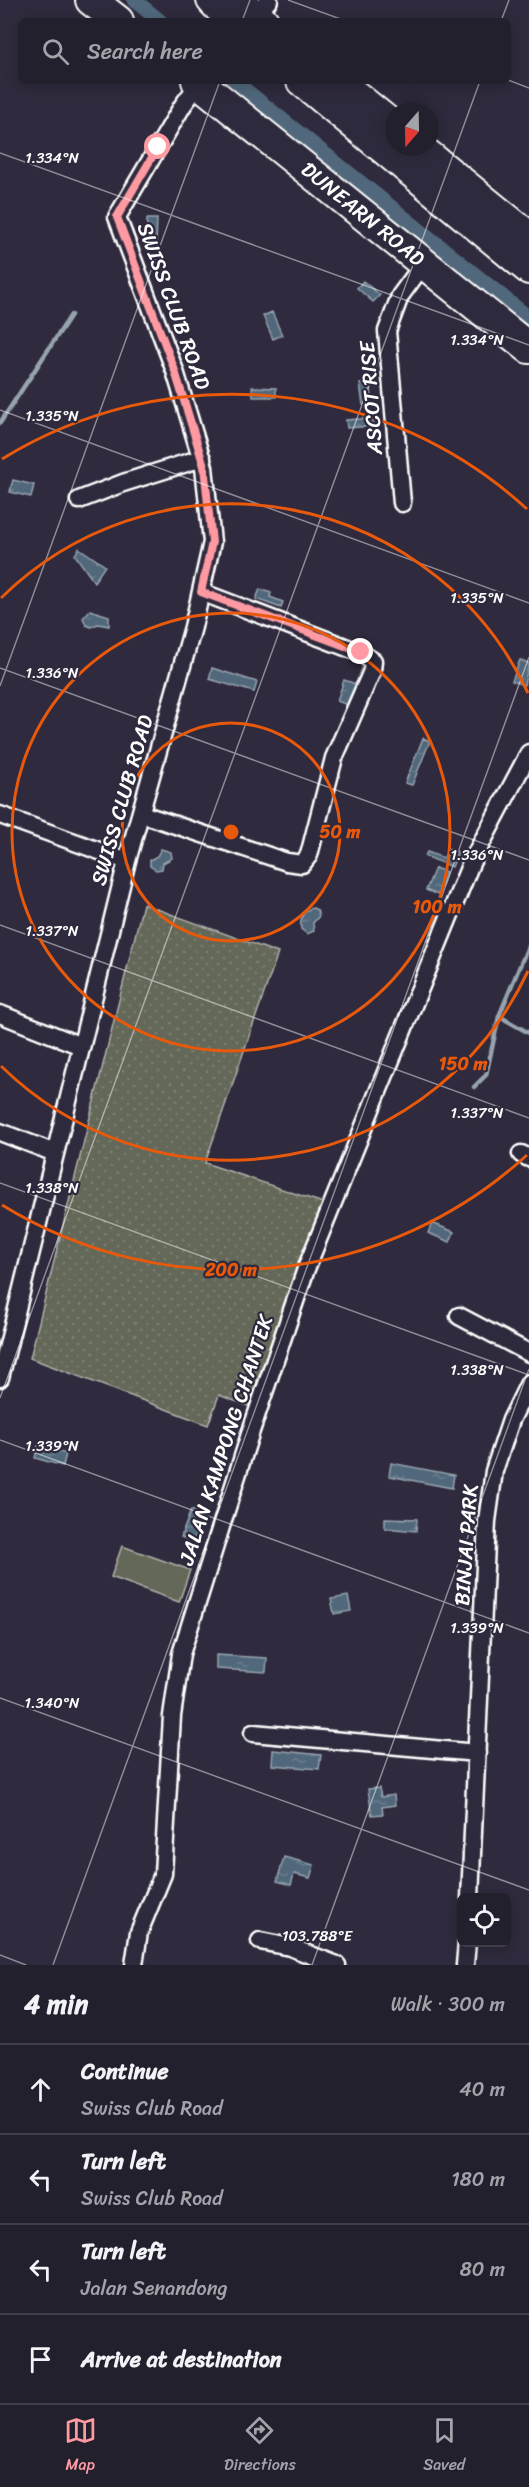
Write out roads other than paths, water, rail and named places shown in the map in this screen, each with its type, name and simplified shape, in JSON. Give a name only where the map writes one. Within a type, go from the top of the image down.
[{"type":"highway","points":[[91,0],[114,18]]},
{"type":"highway","points":[[212,0],[251,11]]},
{"type":"highway","name":"DUNEARN ROAD","points":[[201,84],[529,348]]},
{"type":"highway","points":[[306,84],[529,269]]},
{"type":"highway","points":[[341,84],[385,121]]},
{"type":"highway","points":[[429,156],[529,237]]},
{"type":"street","name":"SWISS CLUB ROAD","points":[[0,1378],[127,861],[142,814],[201,592],[212,542],[211,518],[202,458],[175,371],[117,217],[198,84]]},
{"type":"street","name":"ASCOT RISE","points":[[402,503],[387,331],[400,296],[424,263]]},
{"type":"street","points":[[79,500],[123,483],[202,458]]},
{"type":"street","points":[[142,814],[287,862],[302,864],[309,855],[334,758],[372,671],[373,661],[361,652],[201,592]]},
{"type":"street","name":"JALAN KAMPONG CHANTEK","points":[[134,1965],[140,1932],[163,1874],[172,1716],[180,1654],[251,1431],[306,1269],[471,863],[529,753]]},
{"type":"street","points":[[0,815],[127,861]]},
{"type":"street","points":[[0,1014],[81,1046]]},
{"type":"street","points":[[0,1132],[55,1153]]},
{"type":"street","points":[[459,1317],[529,1353]]},
{"type":"street","name":"BINJAI PARK","points":[[470,1893],[488,1511],[494,1471],[511,1420],[529,1383]]},
{"type":"street","points":[[253,1732],[477,1753]]},
{"type":"street","points":[[260,1941],[290,1947],[337,1965]]},
{"type":"street","points":[[465,1965],[467,1947]]},
{"type":"water","points":[[147,219],[157,219],[156,245],[146,244]]},
{"type":"water","points":[[363,281],[380,295],[373,302],[357,288]]},
{"type":"water","points":[[272,312],[282,335],[273,339],[263,316]]},
{"type":"water","points":[[370,382],[373,404],[363,405],[360,384]]},
{"type":"water","points":[[252,387],[276,388],[276,397],[253,397]]},
{"type":"water","points":[[373,418],[374,426],[347,428],[346,420]]},
{"type":"water","points":[[13,480],[34,485],[31,497],[10,492]]},
{"type":"water","points":[[79,548],[105,566],[94,582],[75,555]]},
{"type":"water","points":[[260,589],[271,593],[270,597],[283,602],[281,608],[256,599]]},
{"type":"water","points":[[90,610],[109,616],[109,626],[86,625],[83,618]]},
{"type":"water","points":[[520,660],[529,663],[524,685],[512,681]]},
{"type":"water","points":[[212,668],[257,682],[254,692],[209,679]]},
{"type":"water","points":[[344,680],[356,684],[348,705],[337,701]]},
{"type":"water","points":[[423,738],[430,741],[412,785],[405,783]]},
{"type":"water","points":[[161,849],[171,852],[172,858],[163,863],[162,869],[156,870],[150,866],[150,860],[157,856]]},
{"type":"water","points":[[448,849],[458,852],[452,867],[425,856],[427,852],[444,858]]},
{"type":"water","points":[[435,868],[446,872],[438,895],[426,890]]},
{"type":"water","points":[[313,908],[317,910],[319,916],[313,923],[314,931],[307,934],[301,929],[301,919],[306,911]]},
{"type":"water","points":[[432,1223],[454,1232],[450,1242],[428,1233]]},
{"type":"water","points":[[38,1446],[66,1454],[63,1466],[35,1458]]},
{"type":"water","points":[[391,1463],[454,1475],[452,1488],[389,1476]]},
{"type":"water","points":[[191,1510],[202,1514],[193,1541],[181,1537]]},
{"type":"water","points":[[385,1518],[417,1519],[416,1531],[385,1528]]},
{"type":"water","points":[[348,1596],[351,1611],[334,1614],[331,1599]]},
{"type":"water","points":[[216,1655],[267,1658],[266,1672],[216,1669]]},
{"type":"water","points":[[273,1750],[321,1755],[319,1769],[272,1765]]},
{"type":"water","points":[[379,1788],[381,1797],[394,1795],[395,1805],[382,1807],[383,1814],[372,1815],[368,1789]]},
{"type":"water","points":[[284,1857],[314,1865],[310,1878],[294,1874],[291,1885],[277,1881]]},
{"type":"waterway","points":[[134,0],[156,18]]},
{"type":"waterway","points":[[238,84],[529,318]]},
{"type":"waterway","points":[[0,423],[71,315]]},
{"type":"waterway","points":[[474,1087],[486,1075],[499,1016],[529,944]]},
{"type":"waterway","points":[[499,1016],[529,1033]]}]
